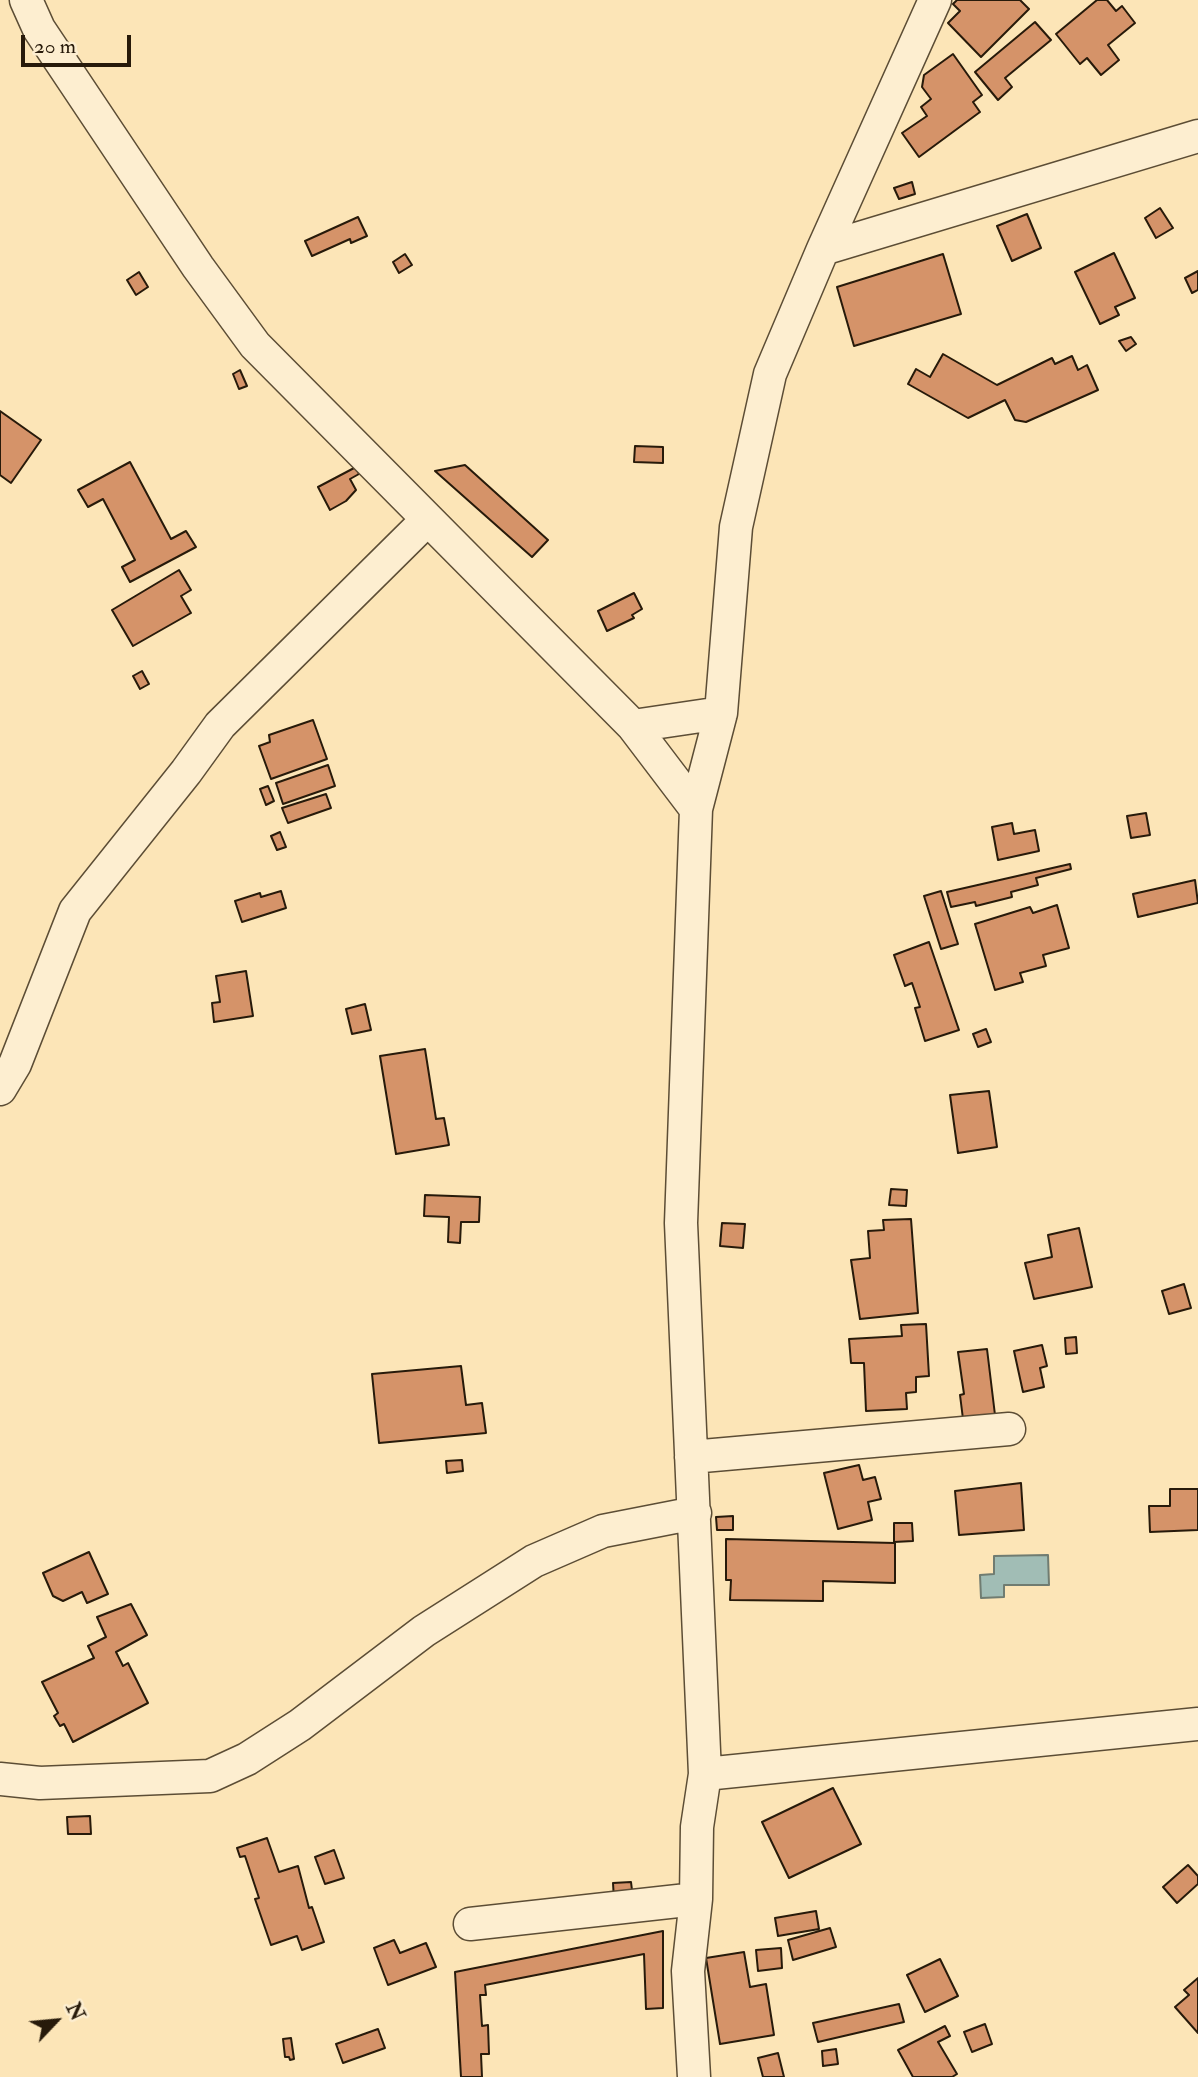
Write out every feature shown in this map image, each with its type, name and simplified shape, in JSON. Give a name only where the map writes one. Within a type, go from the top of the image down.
[{"type":"street","points":[[26,0],[46,41],[198,267],[255,345],[633,726],[696,809]]},
{"type":"street","points":[[695,2077],[688,1971],[696,1899],[697,1827],[705,1774],[681,1223],[696,809],[721,713],[736,527],[742,490],[770,374],[935,0]]},
{"type":"street","points":[[823,249],[1198,136]]},
{"type":"street","points":[[0,1089],[15,1064],[75,911],[220,725],[427,520]]},
{"type":"street","points":[[633,726],[721,713]]},
{"type":"street","points":[[691,1457],[1009,1429]]},
{"type":"street","points":[[0,1779],[53,1783],[210,1776],[247,1759],[300,1725],[424,1632],[534,1561],[603,1531],[695,1513]]},
{"type":"street","points":[[705,1774],[1198,1724]]},
{"type":"street","points":[[470,1924],[696,1899]]},
{"type":"water","points":[[1048,1555],[1049,1585],[1004,1585],[1004,1597],[981,1598],[980,1575],[994,1574],[994,1556]]},
{"type":"building","points":[[957,0],[1020,0],[1029,9],[981,57],[948,23],[960,11],[953,4]]},
{"type":"building","points":[[1097,0],[1107,0],[1116,11],[1122,6],[1135,23],[1108,45],[1119,60],[1101,75],[1087,58],[1080,64],[1056,34]]},
{"type":"building","points":[[1035,22],[1051,40],[1005,78],[1012,87],[998,100],[975,72]]},
{"type":"building","points":[[953,54],[982,95],[973,102],[980,112],[919,157],[902,133],[927,116],[921,107],[931,99],[922,87],[924,75]]},
{"type":"building","points":[[912,182],[915,194],[899,199],[894,188]]},
{"type":"building","points":[[1160,208],[1173,228],[1156,238],[1145,218]]},
{"type":"building","points":[[1027,214],[1041,248],[1012,261],[997,226]]},
{"type":"building","points":[[358,217],[367,236],[351,243],[350,239],[312,256],[305,241]]},
{"type":"building","points":[[1114,253],[1135,298],[1115,307],[1119,315],[1100,324],[1075,272]]},
{"type":"building","points":[[405,254],[412,265],[399,273],[393,262]]},
{"type":"building","points":[[943,254],[961,314],[854,346],[837,287]]},
{"type":"building","points":[[1198,271],[1198,290],[1192,293],[1185,278]]},
{"type":"building","points":[[139,272],[148,287],[136,295],[127,280]]},
{"type":"building","points":[[1131,337],[1136,344],[1126,351],[1119,341]]},
{"type":"building","points":[[943,354],[997,385],[1052,358],[1055,364],[1072,356],[1078,370],[1087,365],[1098,390],[1026,422],[1015,420],[1005,400],[968,418],[908,384],[916,369],[930,377]]},
{"type":"building","points":[[240,370],[247,386],[239,389],[233,374]]},
{"type":"building","points":[[0,411],[41,440],[11,483],[0,475]]},
{"type":"building","points":[[635,446],[663,447],[663,463],[634,462]]},
{"type":"building","points":[[130,462],[171,539],[186,531],[196,547],[130,582],[122,567],[135,560],[103,499],[88,507],[78,490]]},
{"type":"building","points":[[465,465],[548,540],[532,557],[435,471]]},
{"type":"building","points":[[356,467],[359,474],[350,479],[356,490],[346,501],[330,510],[318,487]]},
{"type":"building","points":[[179,570],[191,590],[181,596],[191,613],[133,646],[112,610]]},
{"type":"building","points":[[634,593],[642,609],[632,615],[634,618],[607,631],[598,611]]},
{"type":"building","points":[[142,671],[149,684],[140,689],[133,676]]},
{"type":"building","points":[[313,720],[327,759],[271,779],[259,746],[270,742],[269,735]]},
{"type":"building","points":[[328,765],[335,786],[283,804],[276,783]]},
{"type":"building","points":[[268,786],[274,801],[266,805],[260,789]]},
{"type":"building","points":[[326,794],[331,808],[288,823],[282,808]]},
{"type":"building","points":[[1146,813],[1150,835],[1131,838],[1127,816]]},
{"type":"building","points":[[1012,823],[1014,834],[1035,830],[1039,851],[998,860],[992,827]]},
{"type":"building","points":[[280,832],[286,847],[277,850],[271,836]]},
{"type":"building","points":[[1070,864],[1071,869],[1036,878],[1038,885],[1011,892],[1012,897],[976,906],[975,902],[951,907],[947,892]]},
{"type":"building","points":[[1195,880],[1198,903],[1138,917],[1133,894]]},
{"type":"building","points":[[281,891],[286,908],[242,922],[235,901],[260,893],[261,897]]},
{"type":"building","points":[[941,891],[958,944],[941,949],[924,896]]},
{"type":"building","points":[[1057,905],[1069,948],[1043,955],[1046,966],[1020,973],[1023,982],[995,990],[975,924],[1030,907],[1033,913]]},
{"type":"building","points":[[929,942],[959,1030],[925,1041],[915,1008],[920,1007],[912,983],[905,986],[894,955]]},
{"type":"building","points":[[246,971],[253,1016],[214,1022],[212,1003],[220,1002],[216,976]]},
{"type":"building","points":[[365,1004],[371,1030],[352,1034],[346,1009]]},
{"type":"building","points":[[986,1029],[991,1042],[978,1047],[973,1034]]},
{"type":"building","points":[[425,1049],[436,1119],[444,1118],[449,1145],[396,1154],[380,1056]]},
{"type":"building","points":[[989,1091],[997,1147],[958,1153],[950,1095]]},
{"type":"building","points":[[891,1189],[907,1190],[906,1206],[889,1205]]},
{"type":"building","points":[[425,1195],[480,1197],[479,1222],[461,1222],[460,1243],[448,1242],[449,1217],[424,1216]]},
{"type":"building","points":[[911,1219],[918,1313],[860,1319],[851,1260],[870,1258],[868,1231],[884,1230],[883,1220]]},
{"type":"building","points":[[722,1223],[745,1224],[743,1248],[720,1246]]},
{"type":"building","points":[[1079,1228],[1092,1287],[1034,1299],[1025,1263],[1052,1257],[1048,1235]]},
{"type":"building","points":[[1184,1284],[1191,1308],[1169,1314],[1162,1291]]},
{"type":"building","points":[[926,1324],[929,1376],[916,1377],[916,1392],[906,1393],[907,1409],[866,1411],[864,1363],[851,1363],[849,1339],[902,1336],[901,1325]]},
{"type":"building","points":[[1076,1337],[1077,1353],[1066,1354],[1065,1338]]},
{"type":"building","points":[[1042,1345],[1047,1366],[1040,1368],[1044,1387],[1023,1392],[1014,1351]]},
{"type":"building","points":[[987,1349],[995,1415],[963,1419],[960,1395],[964,1394],[958,1352]]},
{"type":"building","points":[[461,1366],[466,1405],[482,1403],[486,1433],[379,1443],[372,1374]]},
{"type":"building","points":[[462,1460],[463,1471],[447,1473],[446,1461]]},
{"type":"building","points":[[859,1465],[863,1480],[875,1477],[881,1499],[868,1502],[872,1520],[838,1529],[824,1473]]},
{"type":"building","points":[[1021,1483],[1024,1530],[959,1535],[955,1491]]},
{"type":"building","points":[[1170,1489],[1198,1489],[1198,1530],[1150,1532],[1149,1506],[1170,1506]]},
{"type":"building","points":[[733,1516],[733,1530],[717,1530],[716,1517]]},
{"type":"building","points":[[894,1523],[912,1523],[913,1541],[894,1542]]},
{"type":"building","points":[[726,1539],[895,1543],[895,1583],[823,1581],[823,1601],[730,1600],[731,1580],[726,1580]]},
{"type":"building","points":[[89,1552],[108,1594],[87,1603],[82,1592],[63,1601],[53,1596],[43,1573]]},
{"type":"building","points":[[131,1604],[147,1635],[116,1652],[123,1666],[128,1663],[148,1703],[73,1742],[64,1724],[60,1726],[54,1716],[58,1713],[42,1682],[94,1658],[88,1646],[106,1637],[97,1617]]},
{"type":"building","points":[[833,1788],[861,1844],[789,1878],[762,1822]]},
{"type":"building","points":[[90,1816],[91,1834],[68,1834],[67,1817]]},
{"type":"building","points":[[267,1838],[279,1872],[298,1866],[309,1908],[312,1907],[324,1942],[302,1950],[297,1936],[271,1945],[255,1899],[259,1898],[245,1856],[240,1857],[237,1848]]},
{"type":"building","points":[[334,1850],[344,1878],[325,1884],[315,1857]]},
{"type":"building","points":[[1188,1865],[1198,1876],[1198,1884],[1177,1903],[1163,1887]]},
{"type":"building","points":[[631,1882],[633,1898],[614,1900],[613,1883]]},
{"type":"building","points":[[816,1911],[819,1929],[778,1936],[775,1918]]},
{"type":"building","points":[[830,1928],[836,1947],[793,1960],[788,1940]]},
{"type":"building","points":[[663,1931],[663,2008],[646,2009],[644,1954],[485,1985],[486,1995],[480,1995],[482,2026],[488,2025],[489,2054],[481,2054],[482,2077],[461,2077],[455,1972]]},
{"type":"building","points":[[394,1940],[400,1953],[426,1943],[436,1967],[388,1985],[374,1948]]},
{"type":"building","points":[[781,1948],[782,1968],[758,1971],[756,1950]]},
{"type":"building","points":[[744,1952],[750,1987],[766,1984],[774,2035],[720,2044],[706,1958]]},
{"type":"building","points":[[940,1959],[958,1996],[925,2012],[907,1975]]},
{"type":"building","points":[[1198,1978],[1198,2033],[1175,2007],[1189,1995],[1184,1990]]},
{"type":"building","points":[[899,2004],[904,2022],[818,2042],[813,2023]]},
{"type":"building","points":[[985,2024],[992,2044],[972,2052],[964,2032]]},
{"type":"building","points":[[945,2026],[950,2036],[938,2042],[957,2074],[952,2077],[913,2077],[898,2050]]},
{"type":"building","points":[[378,2029],[385,2048],[343,2063],[336,2044]]},
{"type":"building","points":[[291,2038],[294,2059],[290,2060],[285,2057],[283,2039]]},
{"type":"building","points":[[836,2049],[838,2064],[823,2066],[822,2051]]},
{"type":"building","points":[[778,2053],[784,2077],[763,2077],[758,2058]]}]
